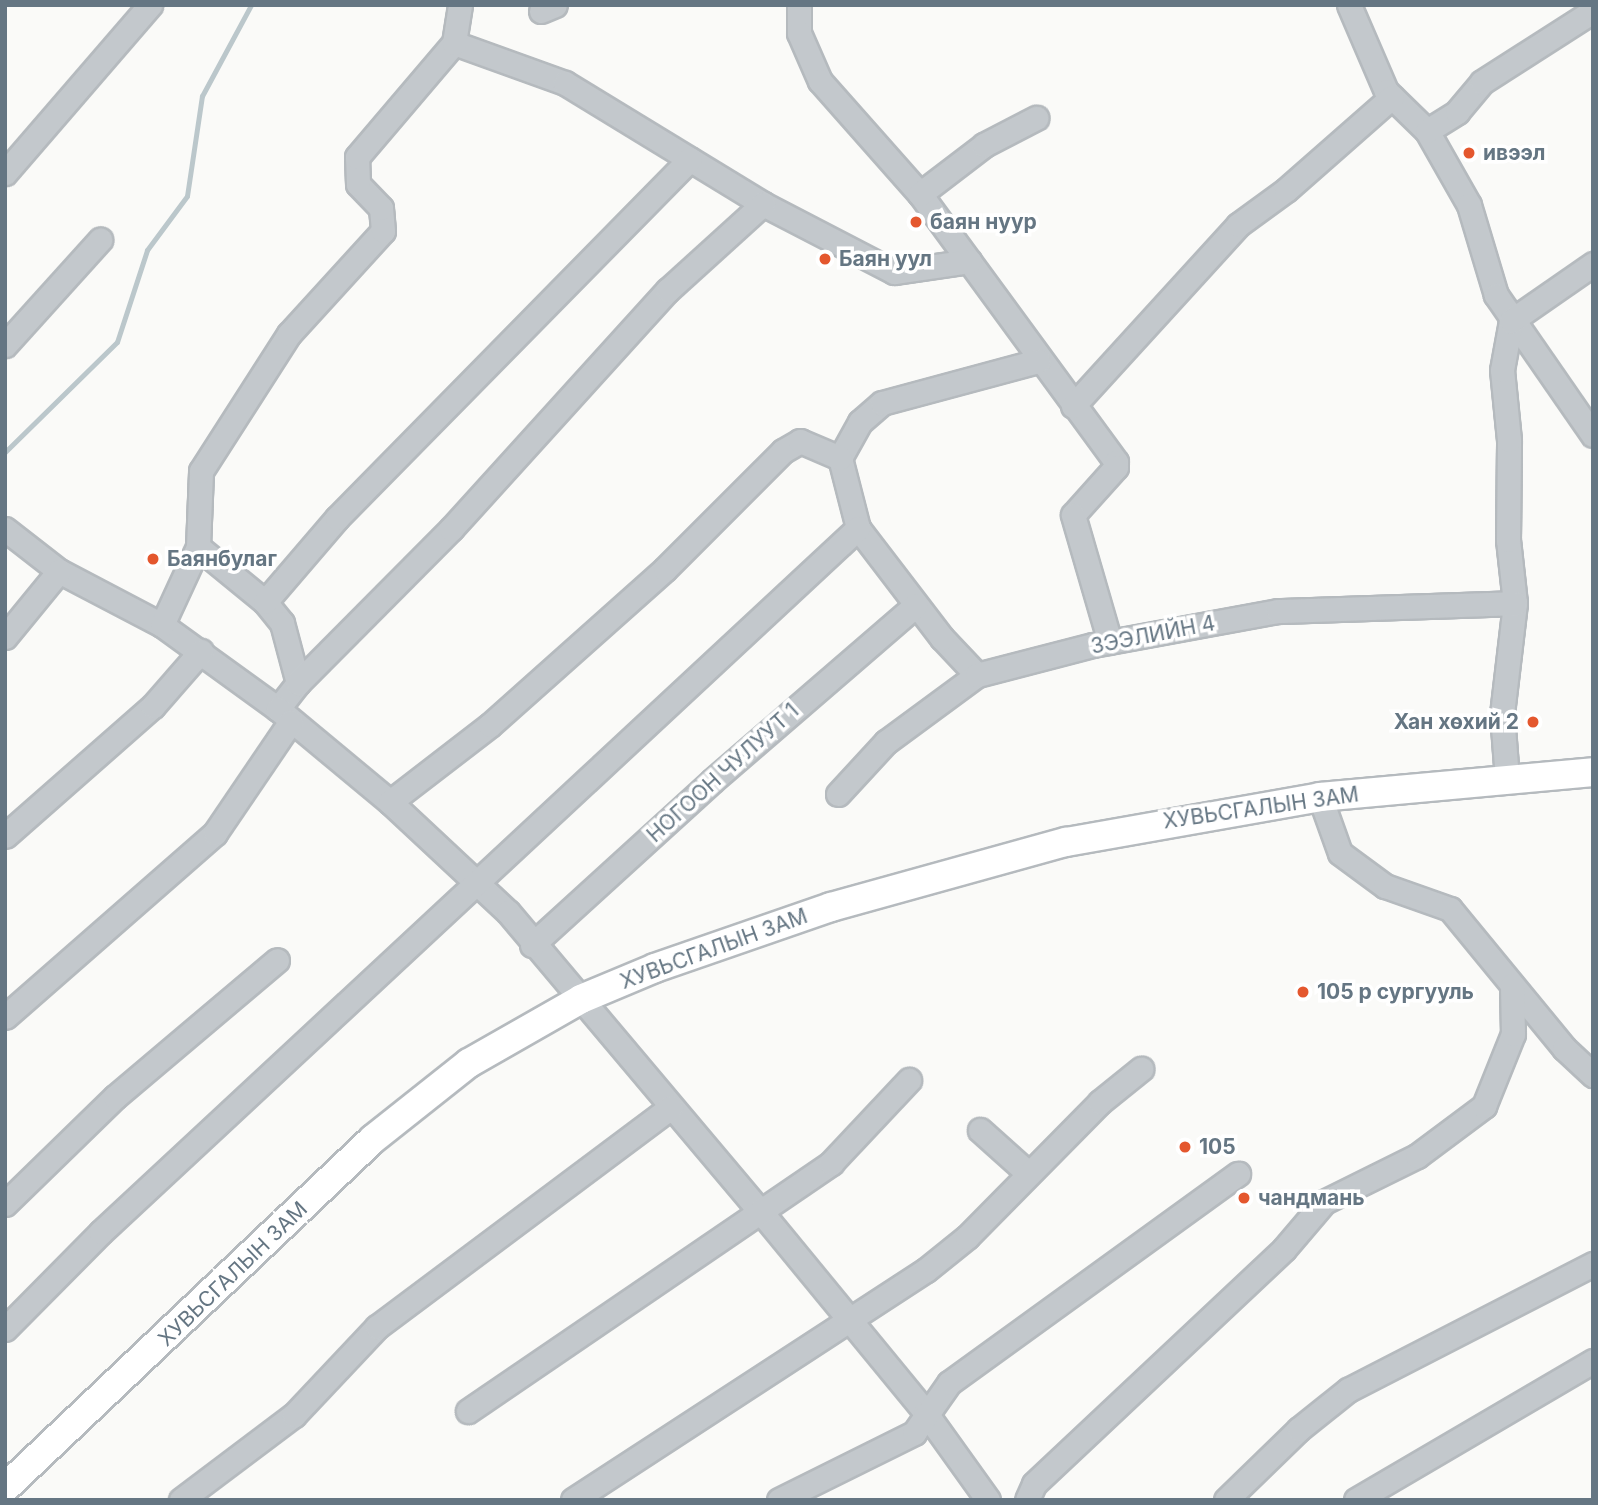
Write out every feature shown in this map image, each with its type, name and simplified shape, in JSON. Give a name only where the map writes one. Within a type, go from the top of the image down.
[{"type":"main road","name":"ХУВЬСГАЛЫН ЗАМ","points":[[5,1488],[382,1132],[469,1063],[581,999],[831,907],[983,861],[1142,825],[1320,797],[1593,772]]},
{"type":"street","points":[[5,173],[150,5]]},
{"type":"street","points":[[162,625],[198,547],[201,471],[289,334],[383,231],[381,208],[358,184],[357,157],[454,43],[460,5]]},
{"type":"street","points":[[799,5],[799,33],[820,81],[871,144],[920,194],[1038,361],[1116,462],[1116,467],[1073,515],[1110,642]]},
{"type":"street","points":[[1349,5],[1392,97],[1427,131],[1469,205],[1496,295],[1511,321],[1593,435]]},
{"type":"street","points":[[1427,131],[1457,112],[1482,82],[1593,11]]},
{"type":"street","points":[[454,43],[565,83],[763,204],[894,272],[969,261]]},
{"type":"street","points":[[1073,406],[1238,225],[1286,190],[1392,97]]},
{"type":"street","points":[[920,194],[984,145],[1036,118]]},
{"type":"street","points":[[265,602],[337,518],[690,159]]},
{"type":"street","points":[[5,1017],[215,833],[285,715],[298,683],[460,520],[668,289],[763,204]]},
{"type":"street","points":[[5,345],[100,240]]},
{"type":"street","points":[[1507,779],[1502,713],[1516,603],[1508,540],[1509,440],[1502,370],[1511,321],[1593,264]]},
{"type":"street","points":[[976,675],[916,605],[858,528],[840,458],[860,422],[882,403],[1038,361]]},
{"type":"street","points":[[390,802],[490,725],[634,596],[772,460],[800,441],[840,458]]},
{"type":"street","points":[[5,528],[59,571],[162,625],[201,651],[285,715],[390,802],[478,883],[581,999],[761,1212],[925,1412],[988,1500]]},
{"type":"street","points":[[5,1329],[101,1232],[478,883],[676,693],[858,528]]},
{"type":"street","points":[[198,547],[265,602],[282,622],[298,683]]},
{"type":"street","points":[[5,637],[59,571]]},
{"type":"street","name":"ЗЭЭЛИЙН 4","points":[[838,794],[886,742],[976,675],[1110,642],[1278,611],[1516,603]]},
{"type":"street","name":"НОГООН ЧУЛУУТ 1","points":[[532,945],[712,780],[916,605]]},
{"type":"street","points":[[5,836],[153,706],[201,651]]},
{"type":"street","points":[[1320,797],[1329,832],[1340,853],[1385,886],[1450,909],[1512,985],[1589,1062]]},
{"type":"street","points":[[5,1205],[115,1097],[277,960]]},
{"type":"street","points":[[1027,1500],[1034,1484],[1284,1249],[1324,1202],[1417,1156],[1484,1106],[1513,1034],[1512,985]]},
{"type":"street","points":[[573,1500],[926,1270],[967,1237],[1028,1173],[1141,1069]]},
{"type":"street","points":[[468,1411],[831,1163],[909,1080]]},
{"type":"street","points":[[181,1500],[294,1415],[377,1327],[671,1107]]},
{"type":"street","points":[[980,1130],[1028,1173]]},
{"type":"street","points":[[779,1500],[914,1433],[925,1412],[948,1383],[1238,1174]]},
{"type":"street","points":[[1226,1500],[1299,1429],[1348,1390],[1593,1264]]},
{"type":"street","points":[[1356,1500],[1593,1361]]},
{"type":"waterway","points":[[5,452],[117,342],[147,250],[187,196],[202,96],[251,5]]},
{"type":"place","name":"ивээл","points":[[1469,153]]},
{"type":"place","name":"баян нуур","points":[[916,222]]},
{"type":"place","name":"Баян уул","points":[[825,259]]},
{"type":"place","name":"Баянбулаг","points":[[153,559]]},
{"type":"place","name":"Хан хөхий 2","points":[[1533,722]]},
{"type":"place","name":"105 р сургууль","points":[[1303,992]]},
{"type":"place","name":"105","points":[[1185,1147]]},
{"type":"place","name":"чандмань","points":[[1244,1198]]}]
